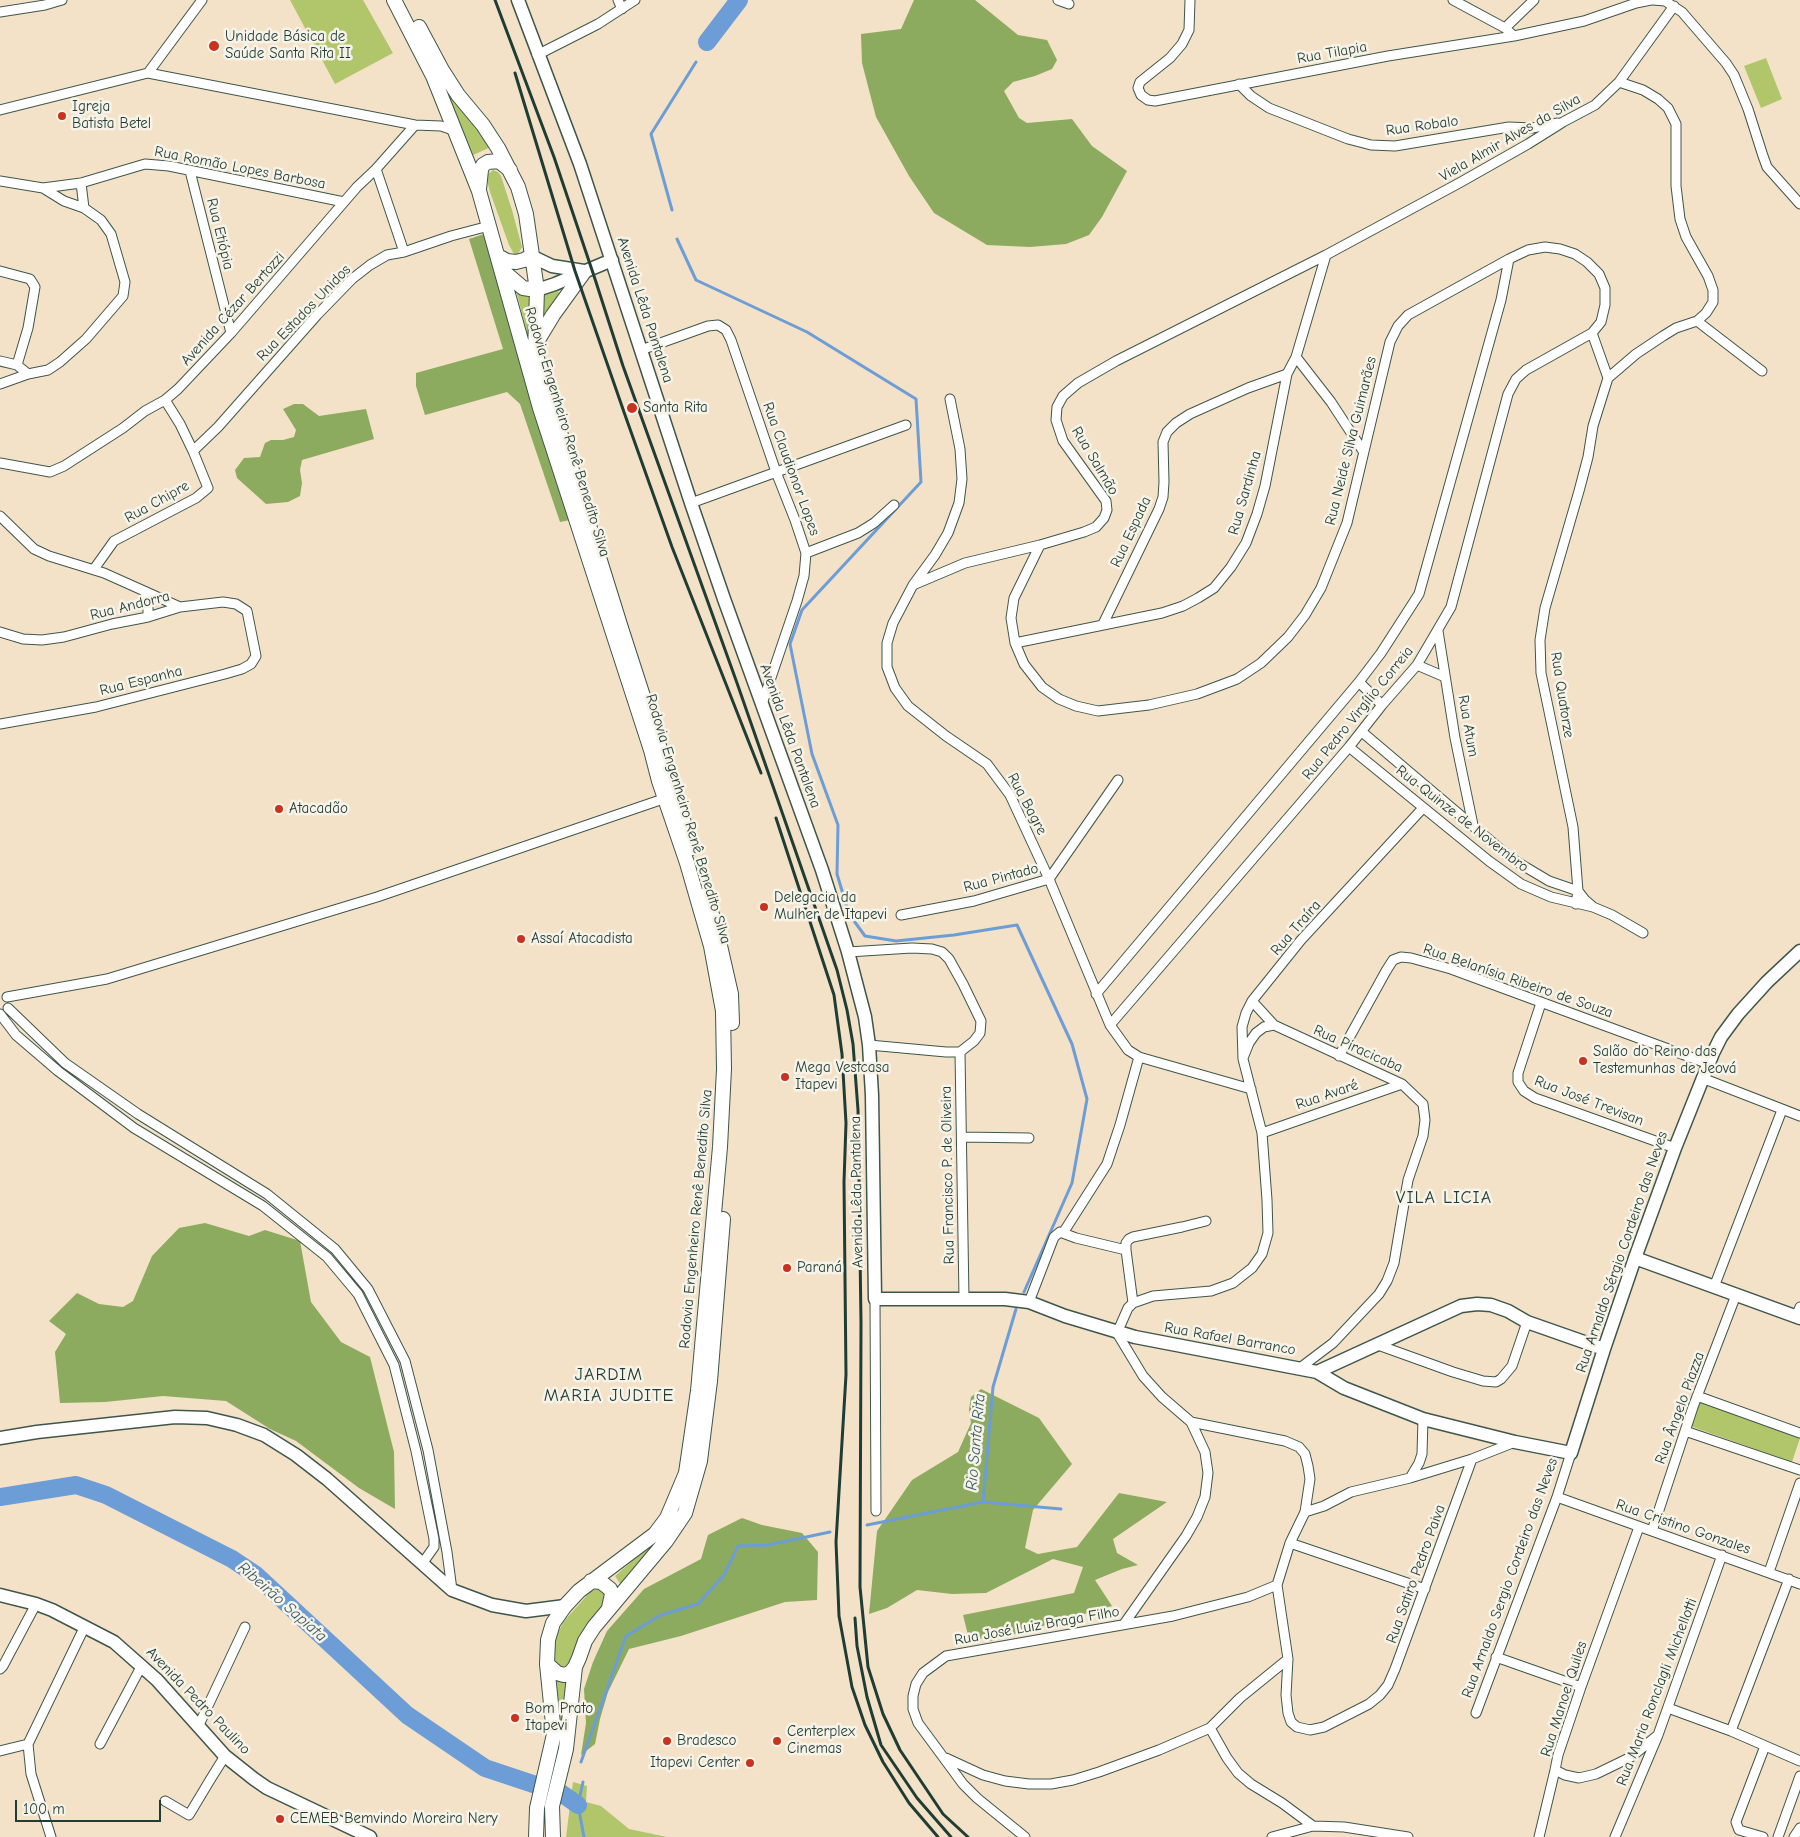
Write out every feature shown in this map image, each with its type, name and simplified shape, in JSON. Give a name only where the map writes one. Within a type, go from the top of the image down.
[{"type":"main road","name":"Rodovia Engenheiro Renê Benedito Silva","points":[[394,0],[433,76],[479,191],[540,408],[685,854],[711,946],[723,1011],[724,1069],[720,1148],[698,1391],[686,1473],[667,1518],[655,1534],[579,1591],[553,1623],[548,1640],[547,1664],[554,1734],[537,1808],[536,1837]]},
{"type":"main road","name":"Rodovia Engenheiro Renê Benedito Silva","points":[[405,0],[442,70],[458,95],[483,125],[511,170],[518,187],[526,214],[537,290],[535,352],[621,628],[686,824],[716,928],[732,1003],[730,1129],[710,1381],[700,1461],[685,1513],[666,1541],[594,1626],[575,1667],[566,1748],[552,1806],[553,1837]]},
{"type":"main road","points":[[479,191],[483,165],[492,160],[511,170]]},
{"type":"main road","points":[[531,256],[516,262],[507,261],[500,263],[523,288],[537,290]]},
{"type":"main road","points":[[536,343],[553,315],[585,272]]},
{"type":"main road","points":[[591,1581],[601,1582],[610,1589],[612,1594],[609,1609]]},
{"type":"main road","points":[[547,1664],[557,1674],[564,1675],[570,1673],[575,1667]]},
{"type":"street","points":[[0,12],[46,5],[62,0]]},
{"type":"street","points":[[148,73],[202,0]]},
{"type":"street","name":"Avenida Lêda Pantalena","points":[[518,0],[580,164],[691,503],[822,870],[848,952],[865,1017],[872,1095],[876,1511]]},
{"type":"street","points":[[618,0],[622,9]]},
{"type":"street","points":[[538,55],[598,24],[634,0]]},
{"type":"street","points":[[1058,0],[1070,4]]},
{"type":"street","name":"Rua Tilapia","points":[[1190,0],[1189,30],[1182,44],[1170,58],[1140,82],[1138,88],[1141,95],[1148,100],[1155,101],[1388,56],[1514,36],[1584,21],[1636,3],[1652,0]]},
{"type":"street","points":[[1453,0],[1505,28],[1514,36]]},
{"type":"street","points":[[1505,28],[1534,0]]},
{"type":"street","points":[[1652,0],[1665,1],[1674,6],[1719,55],[1734,76],[1748,109],[1767,166],[1800,204]]},
{"type":"street","name":"Viela Almir Alves da Silva","points":[[1326,255],[1461,182],[1595,105],[1619,82],[1674,6]]},
{"type":"street","points":[[0,110],[148,73],[415,125],[440,126],[456,131]]},
{"type":"street","points":[[1592,333],[1608,378],[1636,354],[1663,336],[1676,328],[1697,321],[1706,313],[1713,302],[1713,290],[1708,276],[1686,237],[1680,219],[1675,170],[1676,124],[1668,108],[1658,99],[1643,90],[1619,82]]},
{"type":"street","name":"Rua Robalo","points":[[1239,84],[1251,96],[1269,108],[1348,139],[1371,145],[1395,146],[1509,127],[1532,128],[1564,122]]},
{"type":"street","name":"Avenida Cézar Bertozzi","points":[[1,465],[50,472],[165,400],[178,389],[231,333],[344,202],[415,125]]},
{"type":"street","name":"Rua Romão Lopes Barbosa","points":[[43,188],[81,183],[145,164],[169,166],[344,202]]},
{"type":"street","points":[[376,169],[404,252]]},
{"type":"street","name":"Rua Etiópia","points":[[190,171],[231,333]]},
{"type":"street","points":[[0,181],[43,188],[64,201],[84,208],[101,220],[111,234],[119,256],[125,282],[123,296],[91,333],[60,362],[48,370],[28,374],[0,384]]},
{"type":"street","points":[[81,183],[84,208]]},
{"type":"street","name":"Rua Estados Unidos","points":[[193,451],[218,427],[317,315],[352,279],[370,265],[387,255],[404,252],[451,236],[489,226]]},
{"type":"street","name":"Rua Neide Silva Guimarães","points":[[1040,545],[1014,598],[1011,618],[1015,643],[1024,664],[1042,687],[1059,699],[1076,706],[1098,711],[1149,705],[1197,694],[1236,679],[1261,663],[1288,637],[1305,615],[1321,588],[1347,523],[1390,342],[1398,326],[1408,314],[1509,259],[1528,250],[1544,247],[1560,249],[1575,254],[1587,262],[1599,274],[1606,288],[1606,305],[1601,322],[1592,333]]},
{"type":"street","name":"Rua Sardinha","points":[[1015,643],[1162,613],[1183,606],[1214,588],[1231,567],[1246,543],[1257,514],[1265,486],[1287,374],[1296,357],[1326,255]]},
{"type":"street","name":"Rua Salmão","points":[[913,585],[965,563],[1040,545],[1096,527],[1104,518],[1107,510],[1106,501],[1063,440],[1056,420],[1057,407],[1063,396],[1078,383],[1116,361],[1326,255]]},
{"type":"street","points":[[531,256],[552,266],[585,272]]},
{"type":"street","name":"Rua Pedro Virgílio Correia","points":[[1096,994],[1359,682],[1382,653],[1419,594],[1501,300],[1509,259]]},
{"type":"street","points":[[537,290],[612,260]]},
{"type":"street","points":[[0,271],[30,279],[35,286],[28,328],[17,365]]},
{"type":"street","points":[[1697,321],[1762,371]]},
{"type":"street","name":"Rua Claudionor Lopes","points":[[641,350],[708,326],[718,325],[726,330],[806,553],[804,576],[797,601],[762,704]]},
{"type":"street","name":"Rua Pedro Virgílio Correia","points":[[1110,1025],[1349,748],[1417,664],[1438,631],[1450,607],[1508,394],[1516,379],[1526,370],[1592,333]]},
{"type":"street","points":[[1296,357],[1330,402],[1363,452]]},
{"type":"street","points":[[0,361],[17,365],[28,374]]},
{"type":"street","name":"Rua Espada","points":[[1103,624],[1159,509],[1163,497],[1163,442],[1167,432],[1176,423],[1190,414],[1248,388],[1287,374]]},
{"type":"street","name":"Rua Quatorze","points":[[1576,904],[1578,890],[1573,827],[1541,673],[1540,640],[1545,608],[1583,474],[1593,426],[1608,378]]},
{"type":"street","name":"Rua Bagre","points":[[950,399],[960,449],[962,480],[959,503],[948,533],[913,585],[893,623],[887,642],[887,667],[895,688],[908,706],[946,736],[987,764],[1010,795],[1049,880],[1110,1025],[1128,1050],[1139,1056],[1251,1089]]},
{"type":"street","name":"Rua Chipre","points":[[94,568],[114,541],[196,498],[208,488],[180,424],[165,400]]},
{"type":"street","points":[[691,503],[906,425]]},
{"type":"street","points":[[806,553],[858,533],[874,523],[894,505]]},
{"type":"street","points":[[0,516],[34,549],[56,558],[94,568],[180,607]]},
{"type":"street","points":[[145,592],[148,600],[148,617]]},
{"type":"street","name":"Rua Andorra","points":[[0,632],[23,639],[64,638],[180,607],[222,602],[236,604],[247,611],[252,630]]},
{"type":"street","name":"Rua Espanha","points":[[0,724],[96,707],[242,669],[251,664],[256,656],[252,630]]},
{"type":"street","name":"Rua Atum","points":[[1438,631],[1455,738],[1474,825]]},
{"type":"street","points":[[1417,664],[1445,677]]},
{"type":"street","points":[[1359,682],[1382,705]]},
{"type":"street","name":"Rua Quinze de Novembro","points":[[1362,732],[1512,858],[1549,881],[1578,890],[1593,907]]},
{"type":"street","name":"Rua Quinze de Novembro","points":[[1349,748],[1521,884],[1551,897],[1593,907],[1612,915],[1643,933]]},
{"type":"street","name":"Rua Pintado","points":[[902,915],[974,901],[1049,880],[1118,780]]},
{"type":"street","points":[[3,996],[107,979],[144,968],[376,897],[666,798]]},
{"type":"street","name":"Rua Traíra","points":[[1133,1303],[1153,1296],[1211,1291],[1232,1283],[1252,1268],[1262,1254],[1268,1233],[1262,1133],[1243,1059],[1242,1028],[1252,1001],[1301,940],[1423,808]]},
{"type":"street","points":[[848,952],[912,948],[932,949],[942,952],[949,959],[981,1021],[980,1033],[974,1041],[960,1052],[869,1045]]},
{"type":"street","name":"Rua Arnaldo Sérgio Cordeiro das Neves","points":[[1571,1453],[1635,1258],[1702,1078],[1722,1037],[1738,1014],[1767,982],[1800,951]]},
{"type":"street","name":"Rua Belanísia Ribeiro de Souza","points":[[1339,1056],[1393,960],[1402,957],[1451,969],[1709,1064]]},
{"type":"street","points":[[3,996],[9,1002],[3,1012]]},
{"type":"street","name":"Rua Piracicaba","points":[[1252,1001],[1274,1025],[1402,1084],[1423,1104],[1426,1120],[1423,1136],[1408,1180],[1394,1264],[1378,1294],[1333,1343],[1300,1368]]},
{"type":"street","name":"Rua José Trevisan","points":[[1541,1003],[1518,1073],[1518,1082],[1524,1091],[1535,1098],[1675,1148]]},
{"type":"street","points":[[3,1012],[16,1035],[58,1071],[134,1128],[270,1211],[327,1257],[358,1294],[394,1365],[416,1451],[434,1539],[434,1547],[422,1564]]},
{"type":"street","points":[[3,1012],[65,1063],[138,1114],[267,1194],[336,1249],[368,1289],[405,1361],[428,1450],[452,1590]]},
{"type":"street","points":[[1243,1059],[1256,1034],[1264,1027],[1274,1025]]},
{"type":"street","name":"Rua Francisco P. de Oliveira","points":[[960,1052],[964,1298]]},
{"type":"street","points":[[1063,1233],[1106,1164],[1120,1126],[1139,1056]]},
{"type":"street","points":[[1702,1078],[1800,1116]]},
{"type":"street","name":"Rua Avaré","points":[[1262,1133],[1402,1084]]},
{"type":"street","points":[[1714,1287],[1782,1110]]},
{"type":"street","points":[[962,1138],[1029,1138]]},
{"type":"street","points":[[1124,1624],[1197,1518],[1205,1497],[1208,1473],[1205,1452],[1191,1422],[1162,1397],[1143,1376],[1117,1333],[1128,1308],[1133,1303],[1126,1242],[1133,1237],[1182,1228],[1206,1221]]},
{"type":"street","points":[[1029,1302],[1054,1237],[1060,1232],[1076,1238],[1126,1250]]},
{"type":"street","points":[[1635,1258],[1736,1296],[1799,1314]]},
{"type":"street","name":"Rua Ângelo Piazza","points":[[1652,1532],[1685,1431],[1736,1296]]},
{"type":"street","name":"Rua Rafael Barranco","points":[[875,1299],[964,1298],[1005,1299],[1029,1302],[1117,1333],[1318,1372],[1344,1388],[1423,1419],[1515,1442],[1571,1453]]},
{"type":"street","points":[[1318,1372],[1461,1306],[1477,1304],[1491,1305],[1508,1311],[1527,1322],[1604,1349]]},
{"type":"street","points":[[1378,1345],[1454,1372],[1496,1382],[1512,1366],[1527,1322]]},
{"type":"street","points":[[1698,1396],[1800,1433]]},
{"type":"street","points":[[0,1438],[37,1432],[175,1417],[207,1418],[237,1425],[264,1435],[296,1455],[327,1479],[452,1590],[492,1605],[526,1611],[565,1606]]},
{"type":"street","points":[[1410,1478],[1422,1454],[1423,1419]]},
{"type":"street","points":[[944,1756],[963,1767],[1005,1781],[1028,1784],[1051,1784],[1099,1772],[1159,1750],[1210,1728],[1240,1698],[1288,1659],[1277,1585],[1290,1543],[1304,1512],[1310,1479],[1305,1454],[1298,1447],[1284,1441],[1191,1422]]},
{"type":"street","points":[[1685,1431],[1800,1470]]},
{"type":"street","points":[[1304,1512],[1324,1506],[1351,1492],[1410,1478],[1515,1442]]},
{"type":"street","name":"Rua Arnaldo Sergio Cordeiro das Neves","points":[[1476,1713],[1557,1497],[1571,1453]]},
{"type":"street","name":"Rua Satiro Pedro Paiva","points":[[1288,1659],[1286,1695],[1288,1713],[1291,1722],[1297,1727],[1310,1730],[1324,1728],[1380,1696],[1388,1685],[1395,1669],[1472,1458]]},
{"type":"street","points":[[1768,1572],[1800,1483]]},
{"type":"street","name":"Rua Cristino Gonzales","points":[[1557,1497],[1800,1584]]},
{"type":"street","name":"Rua Manoel Quiles","points":[[1640,1527],[1581,1687],[1558,1754],[1556,1770],[1565,1776],[1579,1778],[1596,1774],[1631,1757],[1658,1735]]},
{"type":"street","points":[[1290,1543],[1425,1589]]},
{"type":"street","name":"Rua Maria Ronclagli Michellotti","points":[[1615,1837],[1658,1735],[1722,1556]]},
{"type":"street","points":[[1731,1731],[1789,1579]]},
{"type":"street","name":"Rua José Luiz Braga Filho","points":[[1025,1837],[977,1798],[963,1784],[918,1723],[913,1696],[916,1684],[923,1673],[946,1656],[1173,1616],[1248,1597],[1277,1585]]},
{"type":"street","name":"Avenida Pedro Paulino","points":[[0,1594],[36,1604],[85,1626],[114,1642],[142,1665],[226,1756],[266,1788],[370,1837]]},
{"type":"street","points":[[0,1669],[36,1604]]},
{"type":"street","points":[[51,1837],[31,1774],[28,1744],[85,1626]]},
{"type":"street","points":[[198,1727],[245,1628]]},
{"type":"street","points":[[1496,1657],[1581,1687]]},
{"type":"street","points":[[100,1744],[142,1665]]},
{"type":"street","points":[[1668,1708],[1731,1731],[1800,1760]]},
{"type":"street","points":[[1210,1728],[1238,1773],[1313,1826]]},
{"type":"street","points":[[0,1752],[28,1744]]},
{"type":"street","points":[[1763,1837],[1739,1830],[1736,1822],[1765,1746]]},
{"type":"street","points":[[165,1802],[189,1815],[226,1756]]},
{"type":"street","points":[[1538,1837],[1556,1770]]},
{"type":"street","points":[[1778,1837],[1800,1776]]},
{"type":"street","points":[[1272,1837],[1313,1826],[1344,1827],[1408,1837]]},
{"type":"street","points":[[1794,1837],[1800,1828]]},
{"type":"green space","points":[[290,0],[363,0],[393,53],[335,84]]},
{"type":"green space","points":[[914,0],[975,0],[1018,35],[1047,40],[1057,60],[1052,69],[1013,82],[1004,91],[1019,118],[1027,123],[1072,119],[1092,146],[1127,171],[1102,217],[1089,235],[1066,244],[1030,247],[987,245],[934,213],[909,176],[876,117],[862,63],[861,34],[901,29]]},
{"type":"green space","points":[[1766,58],[1782,99],[1761,108],[1744,66]]},
{"type":"green space","points":[[442,81],[491,147],[473,155]]},
{"type":"green space","points":[[493,170],[501,176],[512,210],[522,247],[518,254],[514,254],[509,245],[490,192],[486,176]]},
{"type":"green space","points":[[484,234],[570,520],[560,522],[520,404],[507,392],[425,415],[416,386],[416,373],[503,349],[469,239]]},
{"type":"green space","points":[[514,283],[530,294],[530,344]]},
{"type":"green space","points":[[557,290],[560,294],[542,317],[542,295]]},
{"type":"green space","points":[[294,404],[303,404],[319,416],[366,409],[374,439],[302,460],[300,496],[288,502],[266,504],[237,478],[235,470],[244,458],[260,457],[265,443],[271,440],[283,440],[294,437],[296,430],[283,409]]},
{"type":"green space","points":[[205,1223],[249,1236],[265,1230],[300,1241],[311,1302],[341,1342],[370,1357],[394,1452],[395,1509],[359,1488],[296,1441],[270,1429],[226,1401],[163,1396],[105,1402],[60,1403],[55,1352],[66,1334],[49,1321],[77,1293],[99,1304],[123,1307],[133,1301],[152,1256],[179,1228]]},
{"type":"green space","points":[[981,1389],[1039,1418],[1072,1464],[1033,1510],[1025,1548],[1038,1554],[1077,1547],[1119,1493],[1167,1502],[1113,1539],[1117,1553],[1138,1565],[1095,1580],[1112,1606],[990,1641],[968,1635],[963,1615],[1074,1593],[1083,1567],[1053,1559],[986,1593],[952,1594],[917,1590],[887,1608],[869,1614],[877,1531],[912,1480],[958,1452],[971,1423],[969,1409],[971,1397]]},
{"type":"green space","points":[[1699,1401],[1800,1438],[1792,1462],[1690,1426]]},
{"type":"green space","points":[[742,1518],[762,1525],[802,1533],[818,1552],[817,1600],[785,1602],[681,1636],[629,1649],[608,1692],[595,1744],[581,1755],[586,1723],[584,1689],[593,1662],[607,1631],[644,1589],[701,1559],[708,1535]]},
{"type":"green space","points":[[660,1537],[621,1585],[615,1576]]},
{"type":"green space","points":[[601,1588],[609,1598],[569,1666],[556,1667],[551,1661],[555,1638],[564,1621],[591,1591]]},
{"type":"green space","points":[[553,1680],[570,1683],[562,1743]]},
{"type":"green space","points":[[573,1782],[587,1786],[586,1802],[601,1806],[629,1829],[667,1837],[566,1837]]},
{"type":"waterway","points":[[707,42],[739,0]]},
{"type":"waterway","points":[[672,210],[651,134],[696,62]]},
{"type":"waterway","points":[[677,239],[696,280],[807,332],[916,399],[921,482],[802,610],[790,644],[812,754],[838,825],[837,874],[849,914],[865,936],[896,941],[954,935],[1017,925],[1072,1044],[1087,1099],[1072,1183],[1024,1292]]},
{"type":"waterway","name":"Rio Santa Rita","points":[[1016,1309],[993,1387],[983,1502],[1061,1509]]},
{"type":"waterway","name":"Ribeirão Sapiata","points":[[0,1497],[76,1485],[106,1495],[232,1559],[256,1575],[407,1715],[485,1768],[536,1785]]},
{"type":"waterway","points":[[867,1525],[983,1502]]},
{"type":"waterway","points":[[581,1762],[626,1636],[661,1615],[698,1604],[724,1575],[738,1546],[768,1545],[830,1532]]},
{"type":"waterway","points":[[583,1782],[578,1805],[584,1837]]},
{"type":"waterway","name":"Ribeirão Sapiata","points":[[561,1793],[578,1805]]},
{"type":"railway","points":[[495,0],[554,157],[623,366],[737,683],[837,970],[853,1044],[858,1110],[861,1323],[860,1587],[868,1667],[883,1714],[900,1750],[943,1814],[968,1837]]},
{"type":"railway","points":[[515,73],[575,271],[625,415],[672,547],[761,773]]},
{"type":"railway","points":[[776,818],[834,995],[842,1054],[846,1123],[844,1182],[846,1375],[836,1542],[839,1616],[852,1687],[865,1725],[883,1762],[909,1803],[938,1837]]},
{"type":"railway","points":[[855,1618],[857,1646],[867,1697],[881,1745],[917,1798],[951,1837]]},
{"type":"place","name":"Unidade Básica de Saúde Santa Rita II","points":[[214,46]]},
{"type":"place","name":"Igreja Batista Betel","points":[[62,116]]},
{"type":"place","name":"Santa Rita","points":[[632,408]]},
{"type":"place","name":"Atacadão","points":[[279,809]]},
{"type":"place","name":"Delegacia da Mulher de Itapevi","points":[[764,907]]},
{"type":"place","name":"Assaí Atacadista","points":[[521,939]]},
{"type":"place","name":"Salão do Reino das Testemunhas de Jeová","points":[[1583,1061]]},
{"type":"place","name":"Mega Vestcasa Itapevi","points":[[785,1077]]},
{"type":"place","name":"Paraná","points":[[787,1268]]},
{"type":"place","name":"Bom Prato Itapevi","points":[[515,1718]]},
{"type":"place","name":"Bradesco","points":[[667,1741]]},
{"type":"place","name":"Centerplex Cinemas","points":[[777,1741]]},
{"type":"place","name":"Itapevi Center","points":[[750,1763]]},
{"type":"place","name":"CEMEB Bemvindo Moreira Nery","points":[[280,1819]]},
{"type":"district","name":"VILA LICIA","points":[[1444,1198]]},
{"type":"district","name":"JARDIM MARIA JUDITE","points":[[609,1385]]}]
